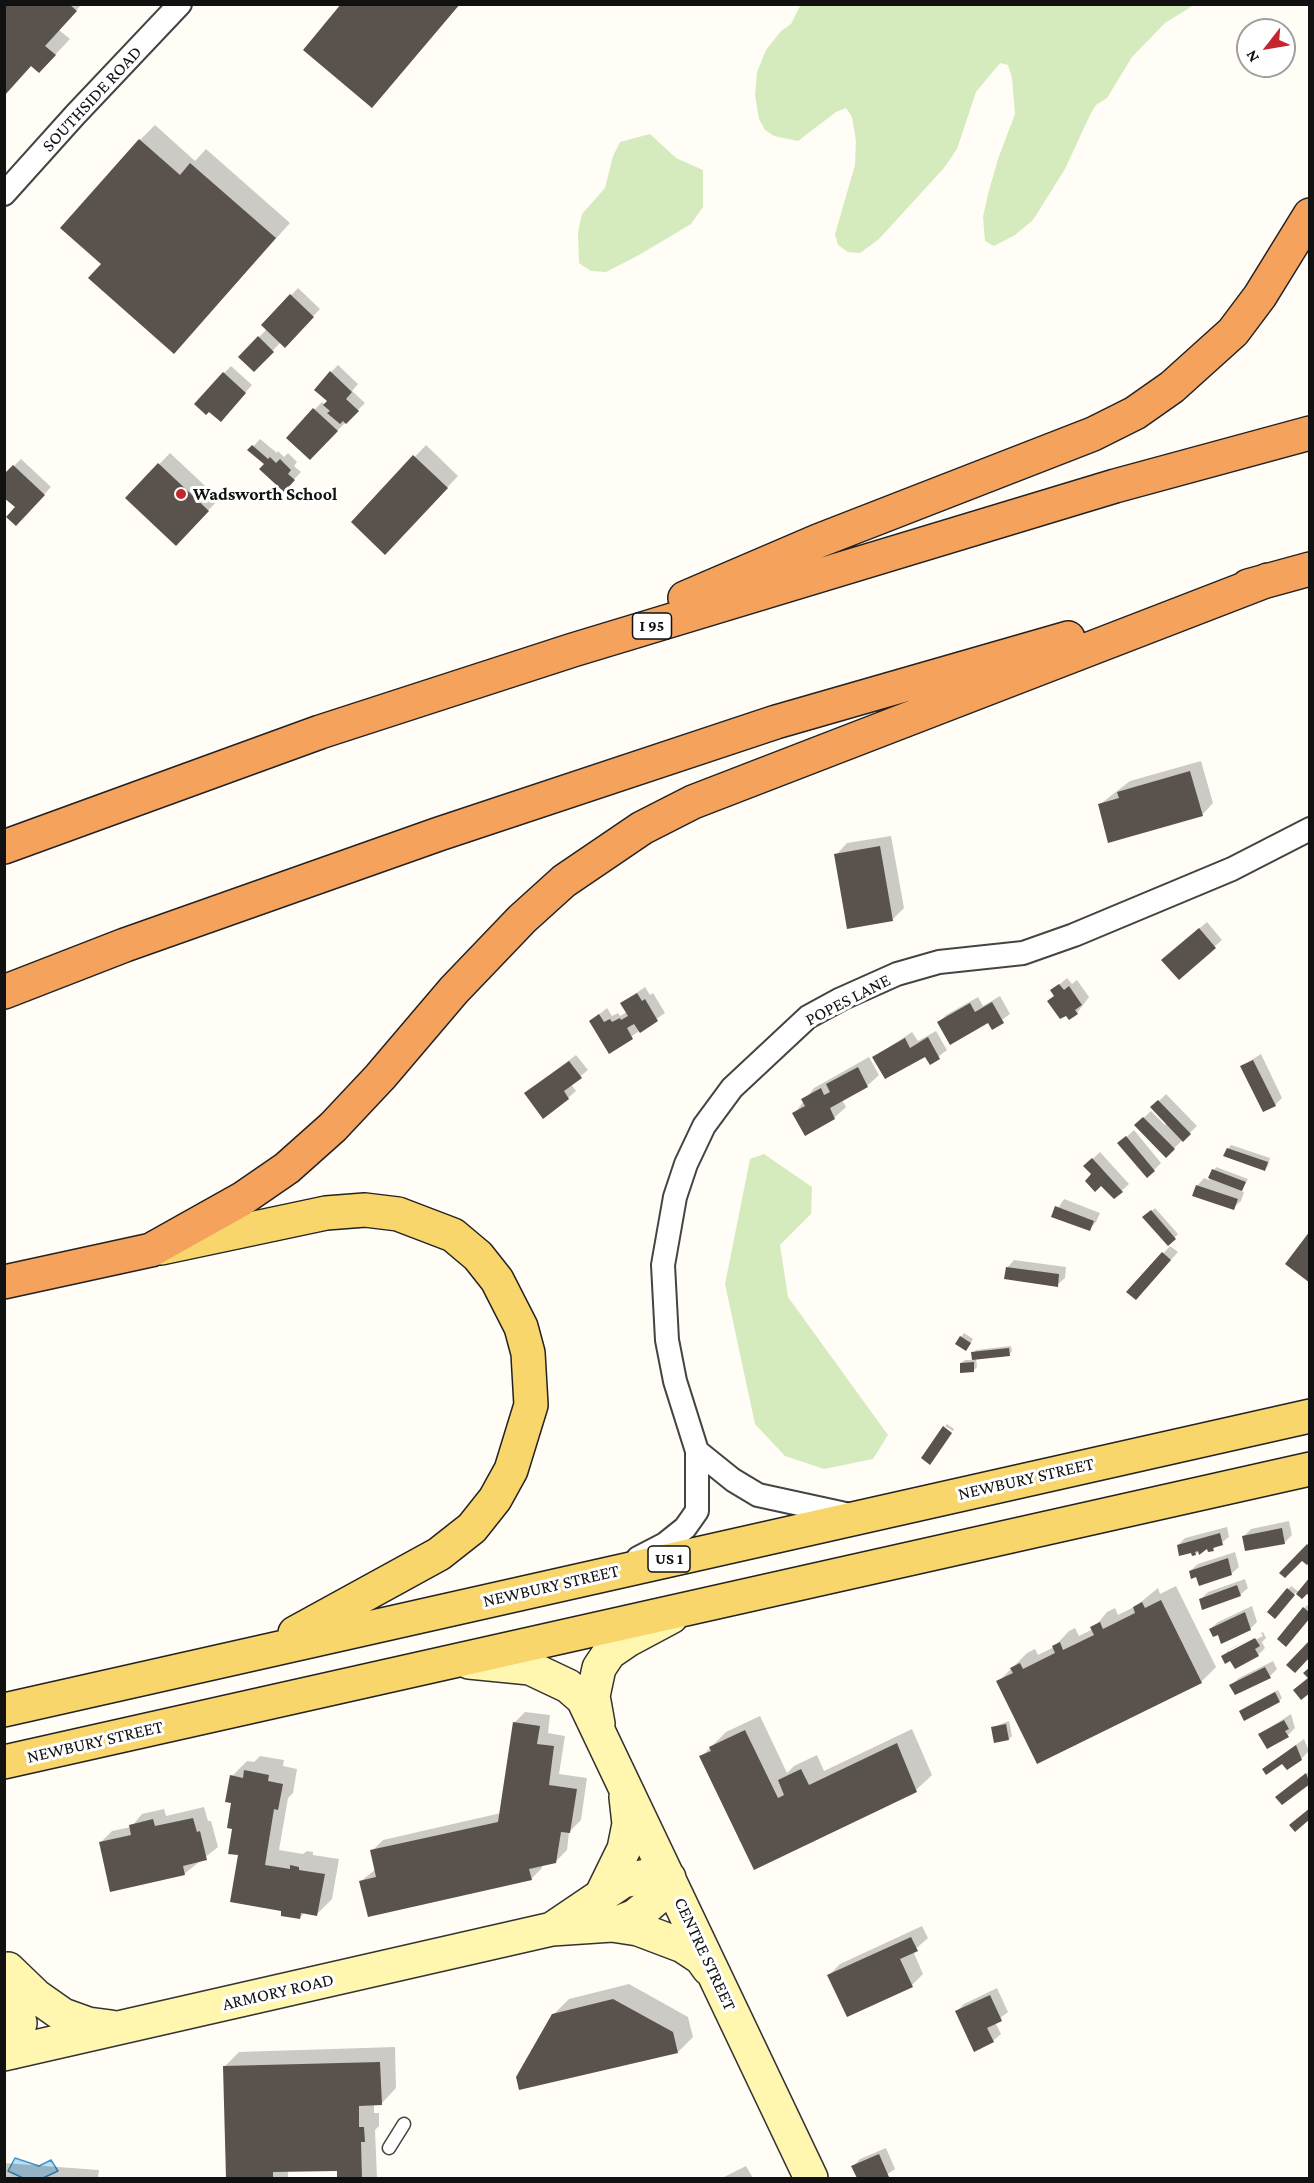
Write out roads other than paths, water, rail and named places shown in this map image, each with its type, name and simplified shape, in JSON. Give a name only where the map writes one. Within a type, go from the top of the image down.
[{"type":"highway","points":[[573,650],[720,582],[1093,434],[1135,413],[1195,368],[1233,332],[1260,296],[1310,215]]},
{"type":"highway","name":"I 95","points":[[4,847],[320,732],[573,650],[1114,486],[1310,433]]},
{"type":"highway","points":[[4,992],[136,941],[427,838],[776,722],[1310,569]]},
{"type":"highway","points":[[4,1282],[151,1250],[242,1199],[287,1168],[333,1127],[380,1077],[454,990],[522,919],[564,881],[642,828],[693,802],[1268,580]]},
{"type":"main road","points":[[151,1250],[326,1213],[365,1210],[398,1214],[453,1235],[478,1256],[512,1304],[528,1353],[531,1405],[524,1434],[511,1470],[495,1498],[472,1528],[439,1554],[392,1582],[255,1654]]},
{"type":"main road","name":"NEWBURY STREET","points":[[16,1707],[1310,1416]]},
{"type":"main road","name":"NEWBURY STREET","points":[[4,1762],[1310,1469]]},
{"type":"main road","name":"CENTRE STREET","points":[[599,1729],[593,1696],[599,1668],[609,1653],[652,1625],[704,1604]]},
{"type":"main road","name":"CENTRE STREET","points":[[452,1662],[497,1663],[530,1668],[551,1676],[584,1699],[811,2178]]},
{"type":"main road","points":[[602,1894],[624,1849],[629,1824],[627,1799],[619,1773]]},
{"type":"main road","name":"ARMORY ROAD","points":[[7,2050],[122,2028],[552,1929],[612,1925],[635,1916],[650,1904],[663,1893],[669,1878],[656,1874],[623,1881],[552,1929]]},
{"type":"main road","points":[[612,1925],[638,1929],[683,1946],[701,1958],[717,1980]]},
{"type":"main road","points":[[6,1966],[36,1996],[63,2015],[88,2024],[122,2028]]},
{"type":"main road","points":[[6,1966],[20,2023],[7,2050]]},
{"type":"street","name":"SOUTHSIDE ROAD","points":[[4,194],[180,4]]},
{"type":"street","name":"POPES LANE","points":[[613,1572],[665,1544],[685,1528],[697,1511],[698,1451],[675,1381],[667,1340],[663,1265],[675,1197],[686,1164],[704,1126],[732,1088],[808,1017],[850,995],[897,974],[939,962],[1023,953],[1074,935],[1232,869],[1310,829]]},
{"type":"street","points":[[698,1451],[734,1480],[758,1495],[860,1516]]},
{"type":"lane","points":[[389,2148],[404,2124]]},
{"type":"water","points":[[15,2158],[39,2166],[51,2160],[58,2171],[43,2178],[23,2178],[8,2171]]},
{"type":"place","name":"Wadsworth School","points":[[181,494]]}]
